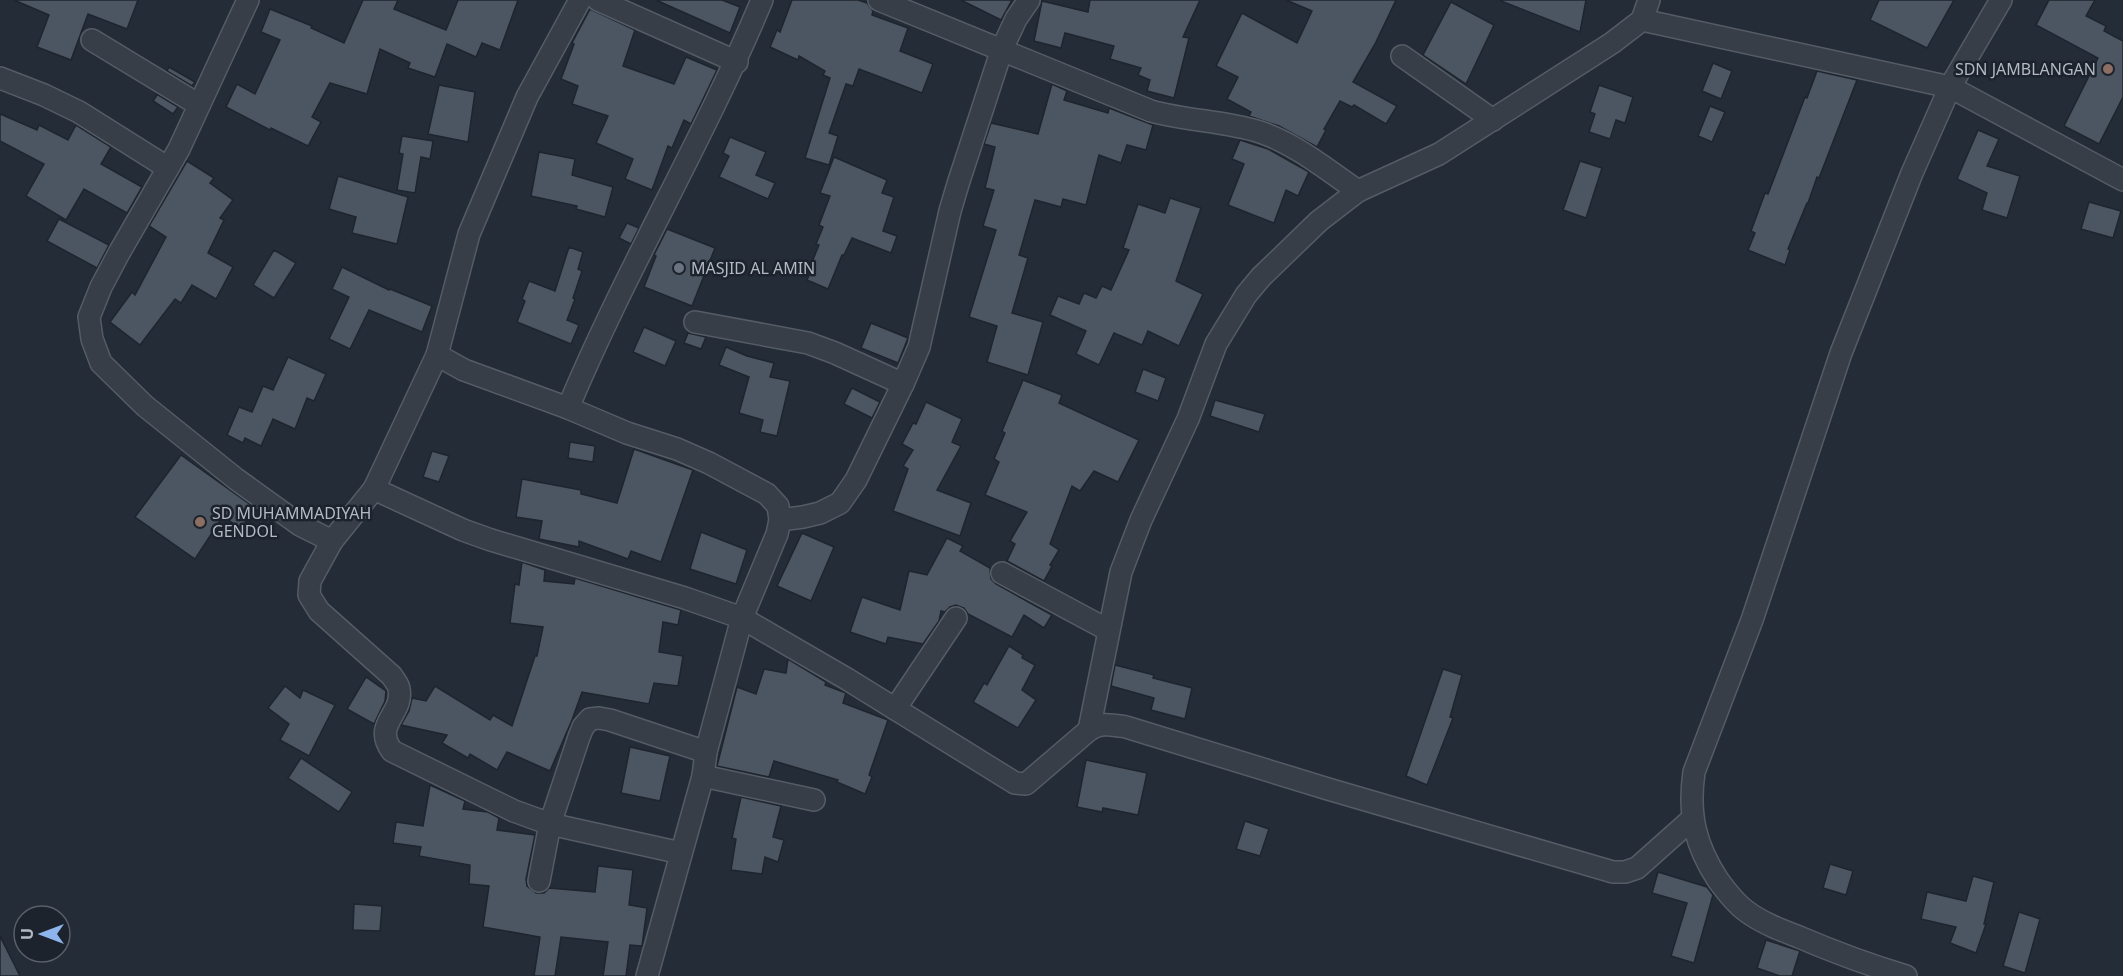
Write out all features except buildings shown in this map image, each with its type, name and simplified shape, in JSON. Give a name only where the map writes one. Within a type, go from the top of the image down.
[{"type":"street","points":[[248,0],[168,168],[101,287],[89,317],[92,339],[101,363],[146,406],[236,479],[300,525],[332,541]]},
{"type":"street","points":[[580,0],[527,97],[469,234],[437,356],[374,489],[332,541],[310,580],[309,595],[319,611],[392,676],[399,688],[398,701],[384,732],[385,742],[392,751],[514,811],[550,824],[681,853]]},
{"type":"street","points":[[598,0],[736,62]]},
{"type":"street","points":[[568,408],[615,304],[736,62],[762,0]]},
{"type":"street","points":[[879,0],[1151,111],[1181,119],[1242,128],[1276,138],[1358,191]]},
{"type":"street","points":[[780,520],[811,515],[840,503],[856,480],[903,384],[919,347],[950,211],[1002,49],[1016,19],[1029,0]]},
{"type":"street","points":[[1089,730],[1121,572],[1146,509],[1188,419],[1215,344],[1245,295],[1319,221],[1358,191],[1439,154],[1612,43],[1642,20],[1649,0]]},
{"type":"street","points":[[1906,976],[1850,959],[1772,926],[1745,910],[1726,891],[1699,847],[1692,819],[1691,794],[1694,772],[1752,620],[1841,352],[1912,173],[1950,87],[2001,0]]},
{"type":"street","points":[[1642,20],[1950,87],[2123,180]]},
{"type":"street","points":[[92,40],[199,105]]},
{"type":"street","points":[[1402,56],[1493,120]]},
{"type":"street","points":[[0,78],[79,112],[168,168]]},
{"type":"street","points":[[695,322],[808,343],[903,384]]},
{"type":"street","points":[[437,356],[464,370],[709,463],[767,494],[778,506],[780,520],[777,534],[742,618],[706,752],[703,776],[647,976]]},
{"type":"street","points":[[374,489],[463,530],[685,598],[742,618],[847,679],[1015,783],[1026,784],[1089,730],[1101,725],[1126,727],[1613,872],[1625,872],[1637,868],[1692,819]]},
{"type":"street","points":[[1002,573],[1108,630]]},
{"type":"street","points":[[895,709],[956,618]]},
{"type":"street","points":[[539,881],[550,824],[579,737],[583,727],[590,719],[610,720],[706,752]]},
{"type":"street","points":[[703,776],[814,800]]},
{"type":"place","name":"SDN JAMBLANGAN","points":[[2108,69]]},
{"type":"place","name":"MASJID AL AMIN","points":[[679,268]]},
{"type":"place","name":"SD MUHAMMADIYAH GENDOL","points":[[200,522]]}]
